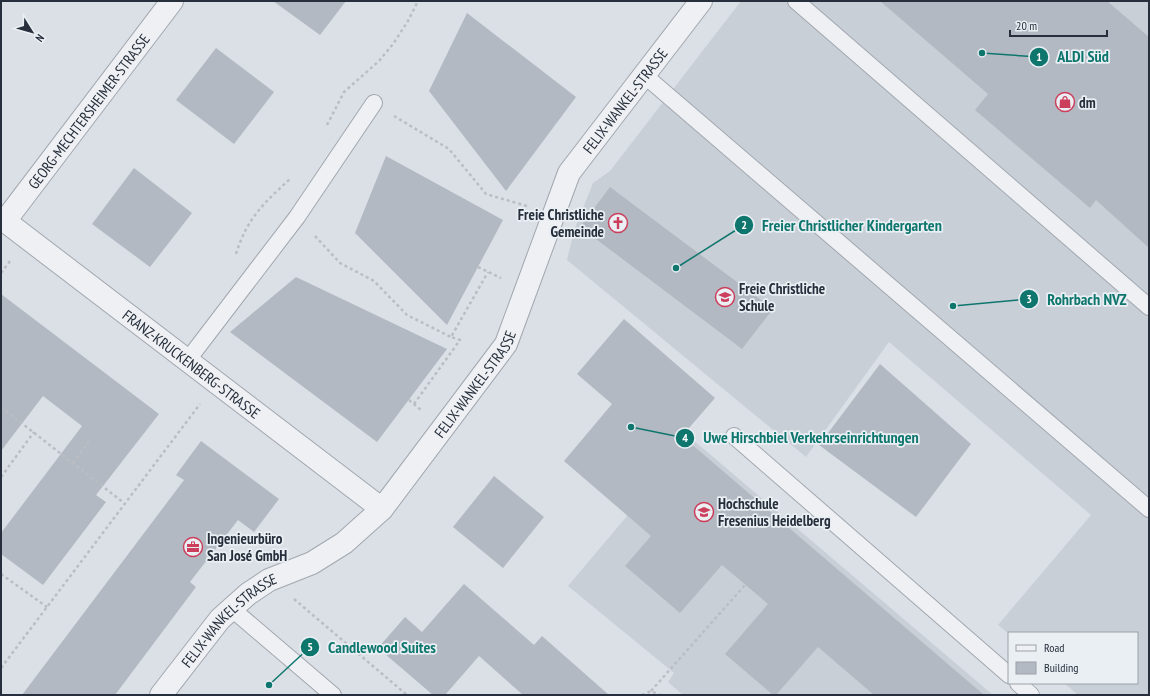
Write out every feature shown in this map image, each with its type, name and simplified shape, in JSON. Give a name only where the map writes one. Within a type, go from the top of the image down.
[{"type":"street","name":"GEORG-MECHTERSHEIMER-STRASSE","points":[[3,220],[172,1]]},
{"type":"street","name":"FELIX-WANKEL-STRASSE","points":[[161,695],[220,619],[248,594],[269,580],[312,563],[344,543],[382,509],[506,344],[569,173],[701,1]]},
{"type":"street","name":"FRANZ-KRUCKENBERG-STRASSE","points":[[3,220],[382,509]]},
{"type":"lane","points":[[796,1],[1149,307]]},
{"type":"lane","points":[[644,75],[1149,510]]},
{"type":"lane","points":[[186,361],[297,217],[374,103]]},
{"type":"lane","points":[[734,436],[1008,674]]},
{"type":"lane","points":[[232,609],[333,695]]},
{"type":"lane","points":[[1019,684],[1032,695]]},
{"type":"path","points":[[374,103],[449,149],[486,194],[554,214]]},
{"type":"path","points":[[297,217],[340,263],[374,280],[407,315],[460,340],[414,404]]},
{"type":"path","points":[[451,337],[488,272]]},
{"type":"path","points":[[1,668],[215,382]]},
{"type":"path","points":[[1,406],[124,503]]},
{"type":"path","points":[[1,477],[34,432]]},
{"type":"path","points":[[73,462],[89,441]]},
{"type":"path","points":[[1,574],[47,607]]},
{"type":"path","points":[[642,695],[651,691],[745,585]]},
{"type":"path","points":[[290,596],[407,695]]},
{"type":"path","points":[[651,691],[660,695]]},
{"type":"shaded area","points":[[741,1],[1149,1],[1149,695],[1078,695],[1065,684],[1138,684],[1138,632],[1008,633],[998,625],[1091,515],[889,342],[806,457],[567,260],[574,231],[593,183],[610,171]]},
{"type":"shaded area","name":"Hochschule Fresenius Heidelberg","points":[[692,439],[993,695],[683,695],[668,682],[674,673],[568,586]]},
{"type":"building","points":[[273,1],[346,1],[320,35]]},
{"type":"building","name":"dm","points":[[880,1],[1107,1],[1149,37],[1149,248],[1096,200],[1090,208],[975,110],[988,94]]},
{"type":"building","points":[[467,13],[576,97],[506,191],[429,91]]},
{"type":"building","points":[[216,48],[274,92],[234,144],[176,100]]},
{"type":"building","points":[[386,156],[503,220],[447,325],[355,233]]},
{"type":"building","points":[[134,168],[192,213],[150,267],[92,224]]},
{"type":"building","points":[[610,187],[773,309],[742,349],[580,227]]},
{"type":"building","points":[[296,277],[447,349],[377,442],[230,332]]},
{"type":"building","points":[[1,294],[159,414],[96,495],[106,502],[43,585],[1,554],[1,533],[82,426],[43,396],[1,451]]},
{"type":"building","name":"Hochschule Fresenius Heidelberg","points":[[624,319],[715,398],[682,436],[984,695],[874,695],[818,647],[776,695],[773,695],[725,654],[768,604],[722,565],[680,613],[625,566],[651,536],[564,461],[612,404],[577,374]]},
{"type":"building","points":[[880,364],[971,444],[916,517],[819,445]]},
{"type":"building","points":[[201,441],[279,499],[254,532],[238,520],[190,582],[196,587],[115,695],[22,695],[184,480],[176,475]]},
{"type":"building","points":[[494,476],[544,517],[503,568],[453,527]]},
{"type":"building","points":[[464,584],[534,645],[542,636],[609,695],[523,695],[479,656],[445,695],[433,695],[378,648],[405,617],[422,632]]},
{"type":"place","name":"ALDI Süd","points":[[982,53]]},
{"type":"place","name":"dm","points":[[1065,102]]},
{"type":"place","name":"Freie Christliche Gemeinde","points":[[618,223]]},
{"type":"place","name":"Freier Christlicher Kindergarten","points":[[676,268]]},
{"type":"place","name":"Freie Christliche Schule","points":[[725,297]]},
{"type":"place","name":"Rohrbach NVZ","points":[[953,306]]},
{"type":"place","name":"Uwe Hirschbiel Verkehrseinrichtungen","points":[[631,427]]},
{"type":"place","name":"Hochschule Fresenius Heidelberg","points":[[704,512]]},
{"type":"place","name":"Ingenieurbüro San José GmbH","points":[[193,547]]},
{"type":"place","name":"Candlewood Suites","points":[[269,685]]}]
